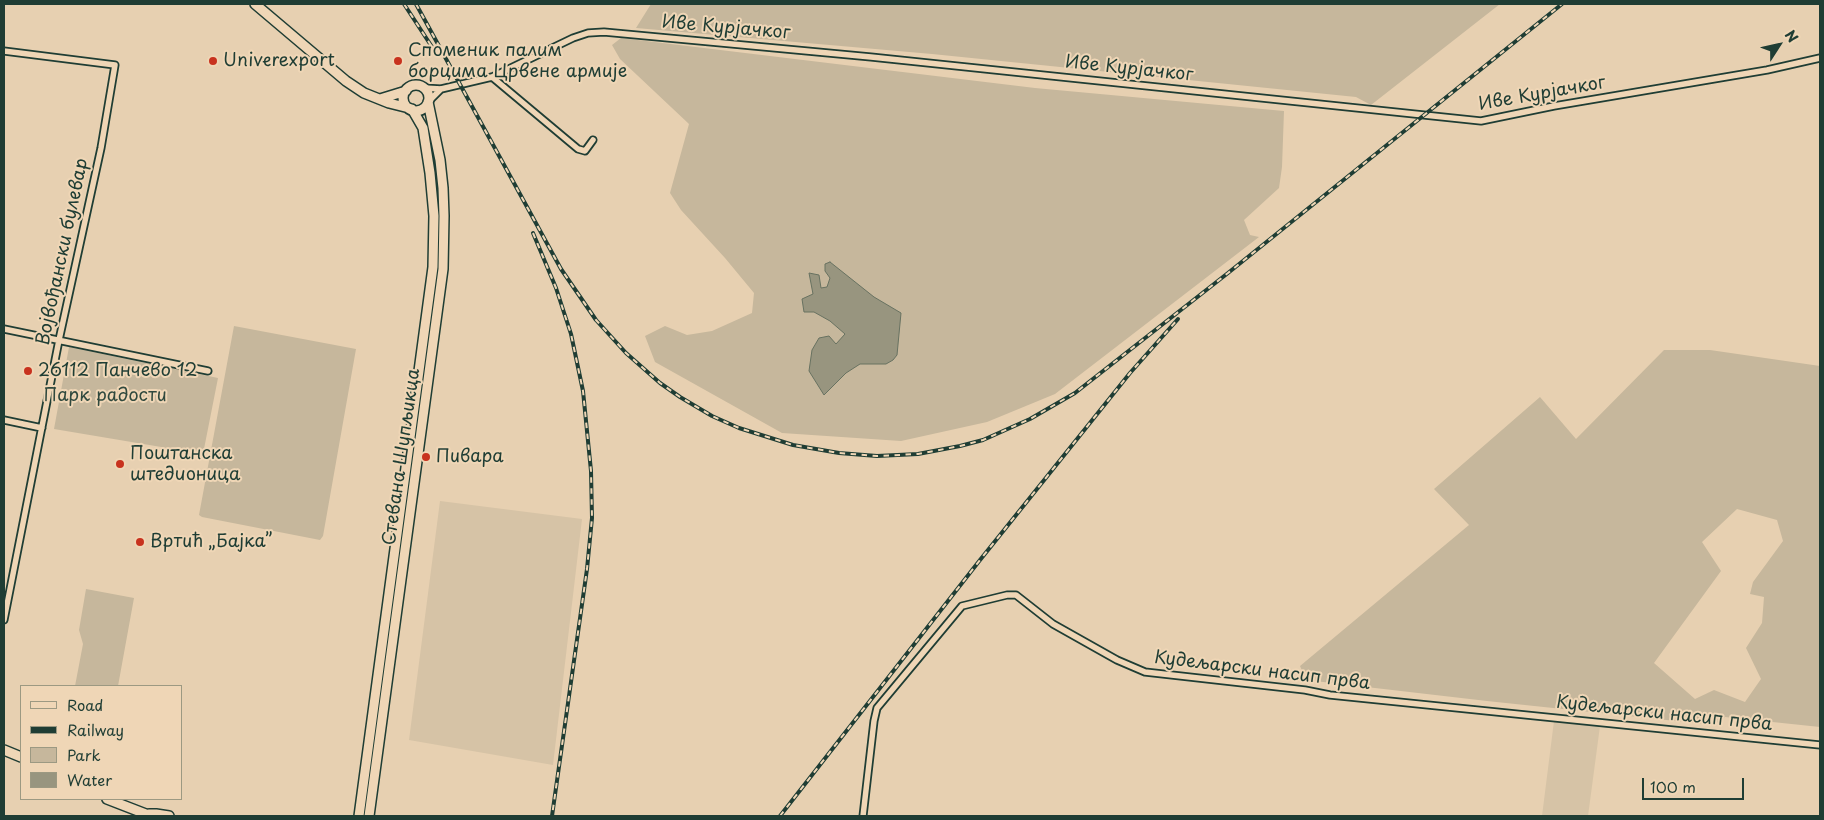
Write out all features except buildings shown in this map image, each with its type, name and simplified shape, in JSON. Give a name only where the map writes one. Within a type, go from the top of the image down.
[{"type":"main road","points":[[255,4],[346,81],[364,93],[380,99],[410,108],[422,109],[428,101],[428,94],[424,88],[415,85],[406,91],[380,99]]},
{"type":"main road","points":[[406,91],[404,98],[410,108]]},
{"type":"main road","name":"Стевана Шупљикца","points":[[369,816],[443,269],[443,188],[440,160],[428,101]]},
{"type":"main road","name":"Стевана Шупљикца","points":[[359,816],[433,268],[434,216],[430,173],[423,128],[410,108]]},
{"type":"main road","points":[[4,745],[19,755]]},
{"type":"main road","points":[[4,750],[19,755]]},
{"type":"main road","points":[[110,800],[150,815],[169,816]]},
{"type":"street","name":"Иве Курјачког","points":[[424,88],[441,89],[492,77],[573,38],[588,33],[604,32],[871,57],[1481,121],[1554,106],[1767,70],[1820,58]]},
{"type":"street","name":"Војвођански булевар","points":[[4,51],[115,65],[100,156],[59,340],[4,620]]},
{"type":"street","points":[[492,77],[578,149],[586,151],[593,140]]},
{"type":"street","points":[[428,101],[441,89]]},
{"type":"street","points":[[4,329],[208,371]]},
{"type":"street","points":[[4,420],[42,428]]},
{"type":"street","name":"Кудељарски насип прва","points":[[863,816],[877,708],[962,606],[1007,595],[1016,595],[1053,624],[1117,660],[1145,672],[1305,690],[1330,695],[1820,745]]},
{"type":"shaded area","points":[[440,501],[582,519],[553,765],[409,740]]},
{"type":"shaded area","points":[[1554,721],[1600,726],[1588,816],[1542,816]]},
{"type":"green space","points":[[651,4],[1500,4],[1371,105],[1356,97],[932,54],[636,28]]},
{"type":"green space","points":[[621,38],[1035,88],[1284,111],[1282,167],[1279,188],[1244,220],[1250,235],[1259,237],[1055,394],[987,422],[901,441],[782,433],[655,362],[645,336],[665,326],[687,335],[712,331],[752,313],[754,293],[681,210],[670,193],[689,124],[620,59],[612,45]]},
{"type":"green space","points":[[234,326],[356,349],[323,536],[320,540],[199,515]]},
{"type":"green space","name":"Парк радости","points":[[69,347],[218,378],[203,454],[54,429]]},
{"type":"green space","points":[[1664,350],[1710,350],[1820,366],[1820,727],[1725,717],[1714,725],[1306,680],[1300,666],[1469,525],[1434,489],[1540,397],[1576,439]],"holes":[[[1737,509],[1777,520],[1783,541],[1753,582],[1750,594],[1764,597],[1762,623],[1746,648],[1761,679],[1745,702],[1714,690],[1695,699],[1654,663],[1721,571],[1702,542]]]},
{"type":"green space","points":[[86,589],[134,598],[118,685],[75,685],[83,644],[79,630]]},
{"type":"water","points":[[830,262],[874,297],[901,313],[897,355],[893,360],[886,364],[860,364],[846,373],[824,395],[809,371],[812,350],[819,338],[829,336],[836,344],[845,334],[830,321],[814,312],[804,312],[802,299],[813,294],[809,273],[819,275],[821,288],[827,287],[830,278],[825,271],[825,264]]},
{"type":"railway","points":[[404,4],[434,50]]},
{"type":"railway","points":[[416,4],[561,269],[596,320],[626,353],[660,383],[680,397],[712,416],[739,428],[793,445],[839,453],[877,456],[918,454],[983,440],[1030,419],[1075,393],[1228,273],[1562,4]]},
{"type":"railway","points":[[533,233],[556,288],[571,334],[583,391],[591,471],[592,518],[587,569],[552,816]]},
{"type":"railway","points":[[780,816],[980,560],[1130,373],[1178,319]]},
{"type":"place","name":"Univerexport","points":[[213,61]]},
{"type":"place","name":"Споменик палим борцима Црвене армије","points":[[398,61]]},
{"type":"place","name":"26112 Панчево 12","points":[[28,371]]},
{"type":"place","name":"Пивара","points":[[426,457]]},
{"type":"place","name":"Поштанска штедионица","points":[[120,464]]},
{"type":"place","name":"Вртић „Бајка”","points":[[140,542]]}]
